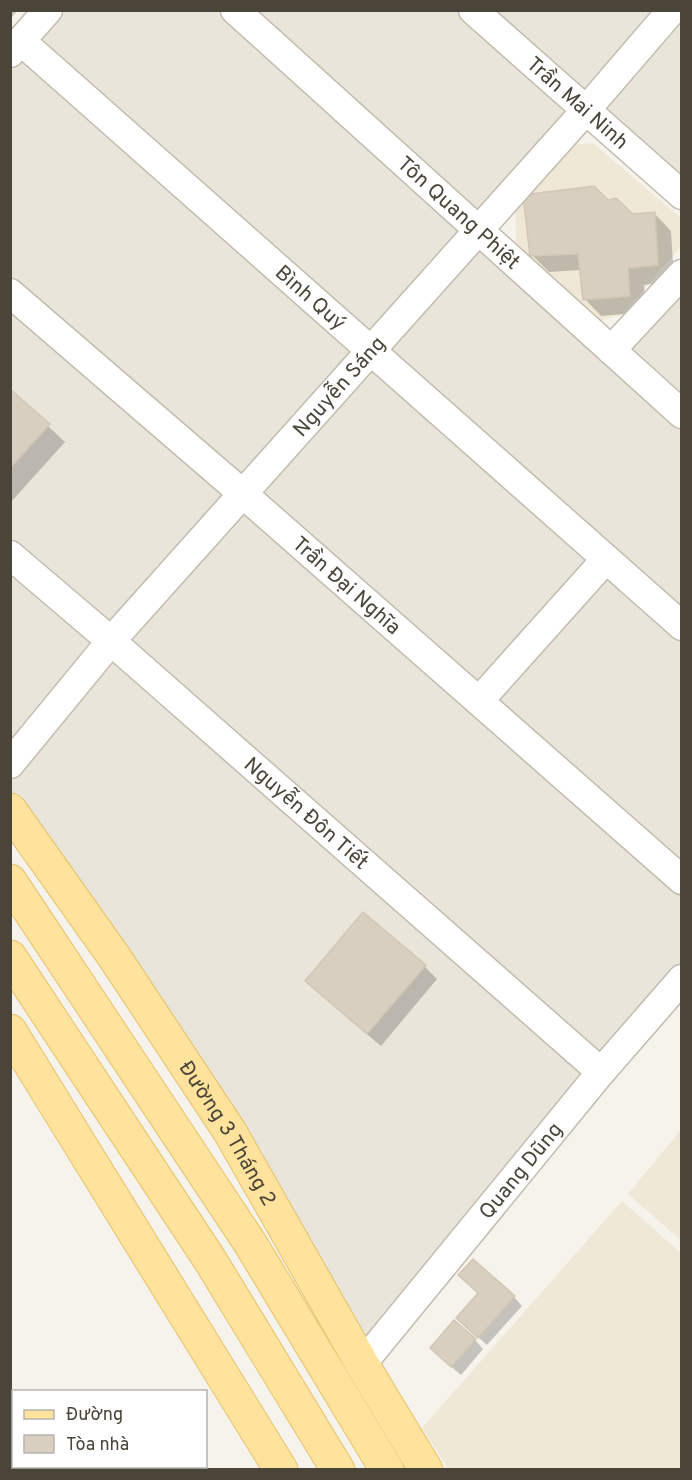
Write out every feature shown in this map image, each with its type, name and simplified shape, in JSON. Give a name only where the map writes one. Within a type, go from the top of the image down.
[{"type":"main road","name":"Đường 3 Tháng 2","points":[[10,810],[115,958],[230,1132],[362,1364],[426,1470]]},
{"type":"main road","name":"Đường 3 Tháng 2","points":[[10,881],[250,1244],[387,1470]]},
{"type":"main road","points":[[10,957],[210,1260],[338,1470]]},
{"type":"main road","points":[[10,1031],[280,1470]]},
{"type":"street","points":[[16,47],[48,10]]},
{"type":"street","name":"Tôn Quang Phiệt","points":[[235,10],[681,414]]},
{"type":"street","name":"Trần Mai Ninh","points":[[473,10],[681,195]]},
{"type":"street","name":"Nguyễn Sáng","points":[[10,764],[111,641],[586,110],[672,10]]},
{"type":"street","name":"Bình Quý","points":[[16,47],[371,351],[681,626]]},
{"type":"street","points":[[611,350],[681,274]]},
{"type":"street","name":"Trần Đại Nghĩa","points":[[10,293],[242,493],[681,879]]},
{"type":"street","name":"Nguyễn Đôn Tiết","points":[[10,555],[602,1072]]},
{"type":"street","points":[[479,701],[606,559]]},
{"type":"street","name":"Quang Dũng","points":[[362,1364],[681,979]]},
{"type":"shaded area","points":[[48,11],[681,11],[681,195],[586,110],[478,230],[611,350],[681,274],[681,979],[362,1364],[11,811],[11,53]]},
{"type":"shaded area","points":[[593,143],[681,218],[681,246],[622,315],[598,321],[516,244],[515,205],[572,145]]},
{"type":"shaded area","points":[[681,1130],[681,1240],[628,1194]]},
{"type":"shaded area","points":[[622,1201],[681,1253],[681,1469],[448,1469],[422,1428]]},
{"type":"building","points":[[594,186],[608,200],[616,198],[633,214],[655,212],[658,265],[628,268],[630,296],[583,300],[578,254],[530,256],[523,195]]},
{"type":"building","points":[[10,389],[50,424],[10,468]]},
{"type":"building","points":[[363,912],[426,965],[367,1034],[305,981]]},
{"type":"building","points":[[473,1259],[515,1296],[478,1338],[456,1318],[478,1293],[458,1275]]},
{"type":"building","points":[[454,1320],[476,1339],[451,1367],[430,1348]]}]
